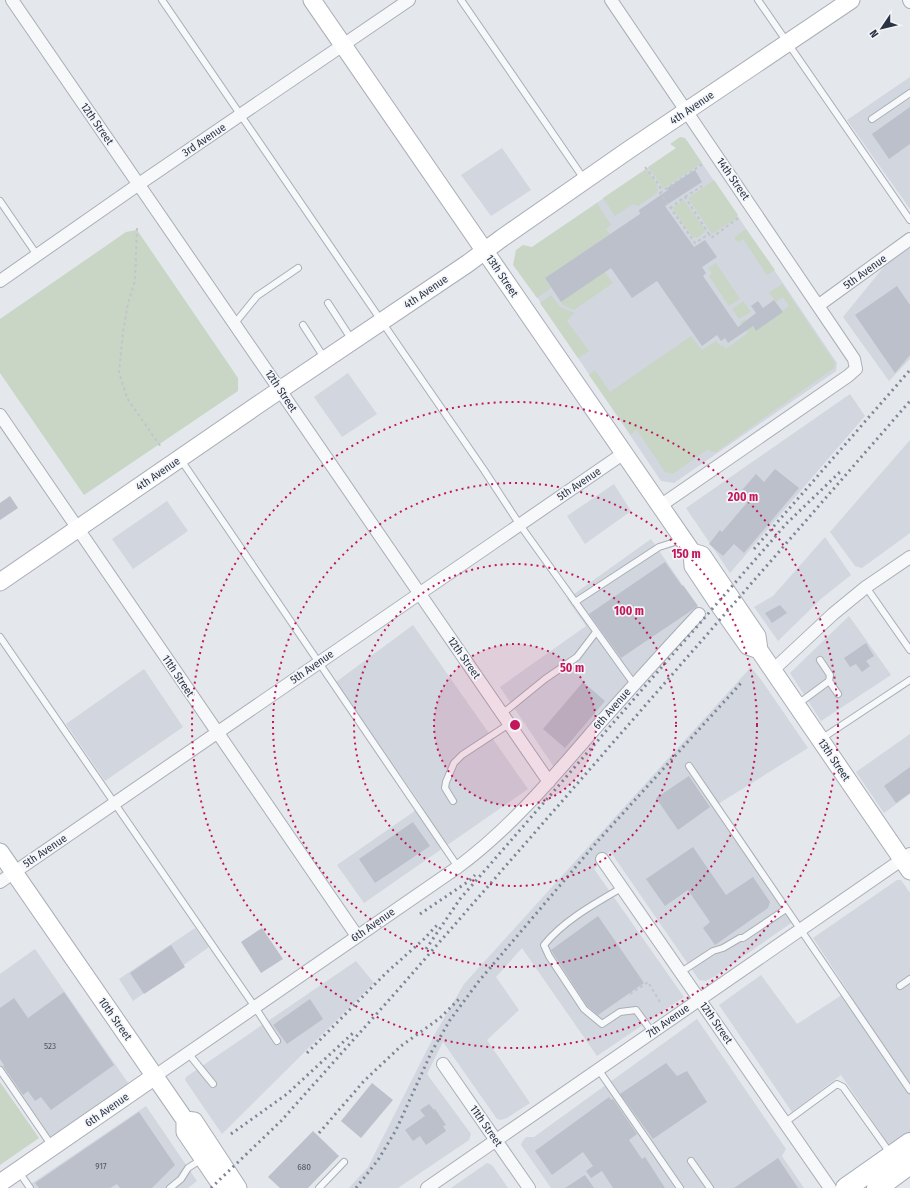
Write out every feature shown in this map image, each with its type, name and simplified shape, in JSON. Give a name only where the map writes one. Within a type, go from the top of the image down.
[{"type":"main road","points":[[846,1188],[910,1143]]},
{"type":"main road","points":[[877,1188],[910,1164]]},
{"type":"street","name":"12th Street","points":[[12,0],[549,782]]},
{"type":"street","name":"13th Street","points":[[312,0],[688,545],[693,566],[717,602],[748,646],[759,650],[907,862]]},
{"type":"street","name":"3rd Avenue","points":[[0,281],[139,184],[409,0]]},
{"type":"street","name":"14th Street","points":[[611,0],[819,305],[854,359],[856,369],[660,506]]},
{"type":"street","name":"4th Avenue","points":[[0,582],[353,342],[585,180],[851,0]]},
{"type":"street","name":"5th Avenue","points":[[819,305],[910,239]]},
{"type":"street","name":"11th Street","points":[[0,415],[357,936]]},
{"type":"street","name":"5th Avenue","points":[[0,882],[624,453]]},
{"type":"street","points":[[773,670],[833,614],[866,587],[910,557]]},
{"type":"street","name":"6th Avenue","points":[[0,1183],[458,867],[507,826],[549,782],[634,684],[699,614]]},
{"type":"street","name":"10th Street","points":[[0,852],[185,1120],[185,1132],[223,1188]]},
{"type":"street","name":"12th Street","points":[[602,859],[623,887],[830,1188]]},
{"type":"street","name":"7th Avenue","points":[[427,1188],[800,930],[907,862]]},
{"type":"street","name":"11th Street","points":[[443,1064],[529,1188]]},
{"type":"street","points":[[185,1120],[194,1122],[238,1188]]},
{"type":"lane","points":[[162,0],[520,524],[634,684]]},
{"type":"lane","points":[[460,0],[585,180]]},
{"type":"lane","points":[[758,0],[910,220]]},
{"type":"lane","points":[[872,119],[910,93]]},
{"type":"lane","points":[[0,201],[37,255]]},
{"type":"lane","points":[[235,323],[257,296],[298,268]]},
{"type":"lane","points":[[328,303],[353,342]]},
{"type":"lane","points":[[303,325],[326,360]]},
{"type":"lane","points":[[180,459],[458,867]]},
{"type":"lane","points":[[575,602],[659,547],[688,545]]},
{"type":"lane","points":[[866,587],[910,650]]},
{"type":"lane","points":[[453,801],[445,788],[454,763],[506,719],[545,679],[577,657],[596,632]]},
{"type":"lane","points":[[0,637],[277,1041]]},
{"type":"lane","points":[[797,706],[829,681],[830,675],[820,660]]},
{"type":"lane","points":[[820,739],[910,680]]},
{"type":"lane","points":[[829,681],[838,694]]},
{"type":"lane","points":[[688,766],[910,1090]]},
{"type":"lane","points":[[623,887],[570,921],[550,937],[544,945],[549,956],[584,1009],[598,1021],[602,1024],[620,1012],[636,1010],[652,1032]]},
{"type":"lane","points":[[681,972],[712,951],[724,948],[740,938],[743,938],[786,909]]},
{"type":"lane","points":[[900,986],[910,979]]},
{"type":"lane","points":[[188,1053],[213,1084]]},
{"type":"lane","points":[[598,1069],[680,1188]]},
{"type":"lane","points":[[0,1070],[53,1147]]},
{"type":"lane","points":[[784,1123],[836,1084],[843,1087],[892,1156]]},
{"type":"lane","points":[[170,1188],[181,1179],[188,1168],[204,1158]]},
{"type":"lane","points":[[691,1161],[710,1188]]},
{"type":"lane","points":[[319,1188],[344,1162]]},
{"type":"lane","points":[[18,1171],[30,1188]]},
{"type":"path","points":[[660,193],[704,163]]},
{"type":"path","points":[[645,167],[660,186],[660,193],[695,243],[709,234]]},
{"type":"path","points":[[670,208],[702,186]]},
{"type":"path","points":[[685,197],[711,238],[740,217]]},
{"type":"path","points":[[137,228],[136,281],[128,303],[122,332],[119,372],[127,398],[160,447]]},
{"type":"path","points":[[630,994],[648,982],[660,1002]]},
{"type":"shaded area","points":[[910,77],[910,209],[847,120]]},
{"type":"shaded area","points":[[687,141],[837,363],[836,371],[674,483],[661,481],[516,266],[515,259]]},
{"type":"shaded area","points":[[502,148],[531,190],[491,216],[461,175]]},
{"type":"shaded area","points":[[910,248],[910,359],[889,381],[843,317],[887,263]]},
{"type":"shaded area","points":[[348,373],[377,414],[342,437],[314,397]]},
{"type":"shaded area","points":[[850,394],[865,416],[730,573],[686,508]]},
{"type":"shaded area","points":[[910,440],[910,533],[862,568],[855,566],[830,532]]},
{"type":"shaded area","points":[[614,484],[631,511],[585,544],[567,516]]},
{"type":"shaded area","points":[[167,501],[188,531],[133,569],[112,539]]},
{"type":"shaded area","points":[[825,537],[851,575],[822,598],[778,641],[754,607],[773,596]]},
{"type":"shaded area","points":[[651,539],[699,609],[556,770],[500,687],[586,626],[567,599]]},
{"type":"shaded area","points":[[849,616],[891,675],[821,721],[790,673]]},
{"type":"shaded area","points":[[413,625],[528,789],[364,903],[337,865],[422,806],[336,682]]},
{"type":"shaded area","points":[[751,667],[808,748],[718,804],[797,919],[715,976],[706,981],[699,980],[610,851],[594,869],[684,997],[597,1056],[522,948],[496,977],[519,1010],[487,1040],[530,1103],[507,1118],[501,1120],[497,1119],[443,1042],[427,1074],[471,1134],[469,1140],[398,1188],[349,1188],[368,1167],[436,1032],[464,984]]},
{"type":"shaded area","points":[[144,669],[183,727],[105,781],[66,724]]},
{"type":"shaded area","points":[[910,734],[910,794],[884,813],[856,772]]},
{"type":"shaded area","points":[[897,880],[901,880],[910,893],[910,1135],[891,1148],[841,1075],[792,1112],[719,1005],[761,975],[797,1024],[848,991],[813,938]]},
{"type":"shaded area","points":[[195,928],[209,947],[133,1001],[119,979]]},
{"type":"shaded area","points":[[35,949],[131,1087],[51,1141],[0,1065],[0,974]]},
{"type":"shaded area","points":[[356,961],[374,983],[222,1134],[185,1080],[186,1077]]},
{"type":"shaded area","points":[[697,1019],[786,1149],[782,1156],[804,1188],[551,1188],[521,1145],[526,1137],[534,1137]]},
{"type":"shaded area","points":[[146,1106],[197,1181],[188,1188],[25,1188]]},
{"type":"shaded area","points":[[487,1163],[492,1165],[508,1188],[451,1188]]},
{"type":"green space","points":[[680,137],[685,138],[702,163],[661,190],[662,186],[648,167],[676,148],[670,144]]},
{"type":"green space","points":[[646,169],[658,186],[657,193],[638,206],[633,204],[615,216],[603,198]]},
{"type":"green space","points":[[714,180],[738,215],[737,218],[712,234],[688,198]]},
{"type":"green space","points":[[684,200],[706,231],[697,238],[692,237],[672,208]]},
{"type":"green space","points":[[597,203],[611,225],[606,229],[610,234],[545,278],[551,288],[537,298],[513,265],[516,250],[523,245],[532,247]]},
{"type":"green space","points":[[746,229],[775,270],[767,275],[743,239],[739,242],[735,240],[735,237]]},
{"type":"green space","points":[[137,230],[238,378],[238,391],[84,495],[0,373],[0,319],[126,232]]},
{"type":"green space","points":[[716,263],[740,299],[729,306],[709,276],[712,273],[708,268]]},
{"type":"green space","points":[[605,272],[613,283],[574,310],[563,305],[561,302]]},
{"type":"green space","points":[[782,284],[835,363],[834,368],[716,452],[712,452],[708,449],[673,474],[665,472],[636,429],[631,435],[589,375],[595,370],[610,392],[691,336],[702,350],[716,341],[721,346],[723,345],[726,349],[748,333],[740,322],[745,319],[748,320],[756,331],[789,306],[783,297],[776,302],[769,293]]},
{"type":"green space","points":[[551,295],[560,307],[574,313],[567,321],[589,351],[578,358],[540,303]]},
{"type":"green space","points":[[743,301],[751,312],[739,319],[732,309]]},
{"type":"green space","points":[[0,1082],[39,1138],[0,1165]]},
{"type":"building","points":[[910,107],[910,144],[889,159],[872,134]]},
{"type":"building","points":[[695,170],[702,182],[665,206],[694,247],[705,240],[717,257],[702,267],[706,273],[703,276],[738,327],[756,313],[751,306],[758,301],[763,308],[774,300],[783,312],[756,331],[753,326],[728,343],[725,338],[721,341],[717,335],[702,346],[657,281],[632,298],[611,268],[561,302],[545,278],[640,214],[639,210],[668,190],[667,188]]},
{"type":"building","points":[[897,286],[910,305],[910,355],[895,373],[855,315]]},
{"type":"building","points":[[775,469],[799,488],[744,553],[734,544],[723,556],[709,544],[720,530],[722,532],[751,498],[742,490],[756,474],[764,482]]},
{"type":"building","points":[[10,496],[18,508],[0,520],[0,503]]},
{"type":"building","points":[[665,562],[698,606],[621,658],[589,614]]},
{"type":"building","points":[[780,605],[787,613],[772,623],[765,613]]},
{"type":"building","points":[[866,643],[874,656],[866,661],[870,666],[862,672],[856,664],[850,667],[844,658]]},
{"type":"building","points":[[583,682],[605,701],[565,748],[543,729]]},
{"type":"building","points":[[910,767],[910,793],[896,803],[884,786]]},
{"type":"building","points":[[689,776],[710,807],[678,830],[656,798]]},
{"type":"building","points":[[413,822],[430,846],[375,883],[359,859]]},
{"type":"building","points":[[693,847],[726,895],[753,877],[770,902],[768,908],[715,945],[703,928],[710,922],[688,890],[665,906],[646,879]]},
{"type":"building","points":[[598,916],[644,983],[598,1015],[587,1006],[551,950]]},
{"type":"building","points":[[262,928],[283,959],[261,973],[241,942]]},
{"type":"building","points":[[171,945],[185,967],[144,994],[130,973]]},
{"type":"building","points":[[64,992],[114,1065],[51,1110],[41,1097],[35,1101],[28,1091],[23,1095],[3,1066],[4,1065],[0,1059],[0,1008],[14,998],[28,1018]]},
{"type":"building","points":[[310,999],[323,1019],[287,1044],[273,1025]]},
{"type":"building","points":[[666,1063],[677,1076],[687,1071],[707,1102],[653,1139],[620,1094]]},
{"type":"building","points":[[372,1083],[393,1100],[361,1138],[341,1121]]},
{"type":"building","points":[[609,1097],[611,1100],[613,1099],[637,1134],[629,1140],[642,1159],[645,1157],[665,1188],[613,1188],[602,1171],[591,1178],[586,1171],[593,1166],[583,1152],[552,1175],[535,1151]]},
{"type":"building","points":[[429,1104],[434,1110],[435,1109],[446,1125],[443,1126],[446,1131],[426,1145],[420,1136],[413,1141],[405,1130],[425,1116],[420,1110]]},
{"type":"building","points":[[139,1112],[175,1165],[152,1188],[120,1188],[117,1184],[110,1188],[39,1188],[35,1183]]},
{"type":"building","points":[[313,1131],[339,1156],[308,1188],[280,1188],[268,1177]]},
{"type":"building","points":[[778,1158],[798,1188],[734,1188]]},
{"type":"building","points":[[585,1175],[594,1188],[565,1188]]},
{"type":"railway","points":[[754,549],[910,370]]},
{"type":"railway","points":[[211,1188],[281,1121],[397,991],[910,401]]},
{"type":"railway","points":[[426,949],[460,899],[787,523],[841,471]]},
{"type":"railway","points":[[356,1188],[378,1160],[396,1130],[432,1051],[450,1020],[479,981],[596,843],[742,682]]},
{"type":"railway","points":[[420,914],[469,881],[475,875]]},
{"type":"railway","points":[[307,1053],[386,973],[424,939],[438,924]]},
{"type":"railway","points":[[319,1133],[364,1081],[401,1046],[440,1018],[461,997]]},
{"type":"railway","points":[[231,1134],[287,1094],[353,1033]]}]
